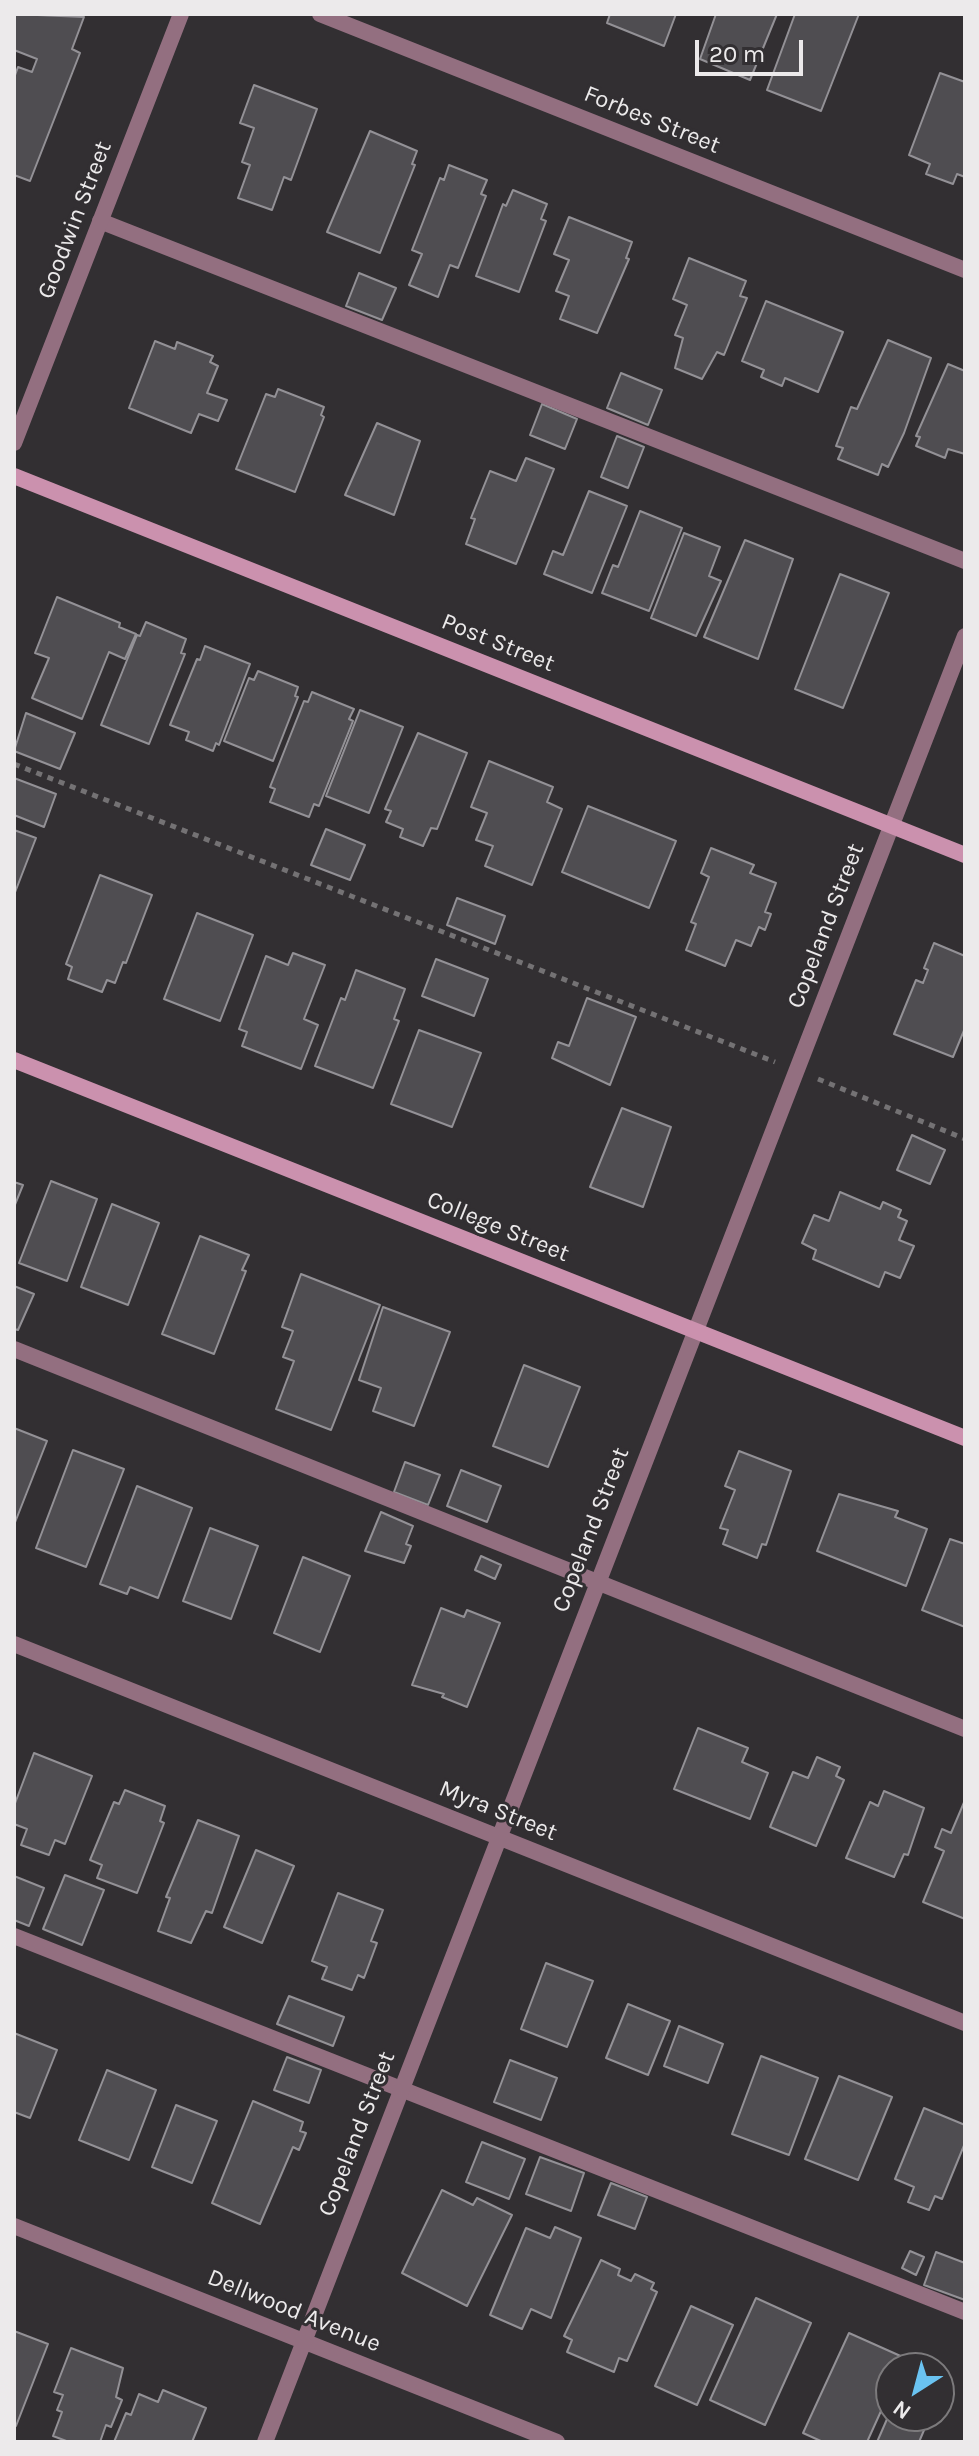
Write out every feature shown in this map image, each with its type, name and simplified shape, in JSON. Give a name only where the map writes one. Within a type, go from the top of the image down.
[{"type":"street","name":"Goodwin Street","points":[[14,443],[181,14]]},
{"type":"street","name":"Forbes Street","points":[[320,14],[965,270]]},
{"type":"street","points":[[100,221],[965,561]]},
{"type":"street","name":"Post Street","points":[[14,476],[965,855]]},
{"type":"street","name":"Copeland Street","points":[[265,2442],[965,636]]},
{"type":"street","name":"College Street","points":[[14,1060],[965,1438]]},
{"type":"street","points":[[14,1349],[965,1729]]},
{"type":"street","name":"Myra Street","points":[[14,1644],[965,2023]]},
{"type":"street","points":[[14,1936],[401,2086],[965,2312]]},
{"type":"street","name":"Dellwood Avenue","points":[[14,2226],[557,2442]]},
{"type":"path","points":[[14,764],[965,1139]]},
{"type":"building","points":[[14,14],[84,17],[72,49],[80,53],[30,181],[14,175],[14,78],[18,67],[32,72],[37,59],[14,50]]},
{"type":"building","points":[[610,14],[676,14],[664,46],[607,23]]},
{"type":"building","points":[[716,14],[777,14],[750,80],[700,59]]},
{"type":"building","points":[[795,14],[859,14],[821,111],[767,90]]},
{"type":"building","points":[[940,73],[965,82],[965,177],[957,174],[953,184],[926,174],[930,164],[909,155]]},
{"type":"building","points":[[254,85],[317,109],[291,180],[284,177],[272,210],[238,198],[250,165],[242,162],[254,128],[240,123]]},
{"type":"building","points":[[370,131],[417,151],[412,164],[415,165],[380,253],[327,232]]},
{"type":"building","points":[[449,165],[487,180],[481,194],[486,196],[458,268],[450,265],[438,297],[409,285],[422,254],[412,250],[440,178],[444,180]]},
{"type":"building","points":[[513,190],[547,204],[541,219],[546,221],[519,292],[476,276],[503,204],[506,206]]},
{"type":"building","points":[[569,217],[632,242],[626,258],[629,259],[597,333],[560,319],[569,296],[556,291],[569,260],[554,254]]},
{"type":"building","points":[[689,258],[746,281],[740,296],[747,298],[724,355],[717,352],[702,379],[675,368],[683,338],[675,335],[687,305],[673,299]]},
{"type":"building","points":[[359,273],[396,288],[382,320],[346,306]]},
{"type":"building","points":[[766,301],[843,332],[818,392],[785,378],[782,386],[761,377],[764,370],[742,361]]},
{"type":"building","points":[[888,340],[931,358],[904,433],[888,467],[882,464],[878,475],[838,459],[843,448],[836,446],[851,407],[857,409]]},
{"type":"building","points":[[155,341],[175,349],[177,342],[213,356],[210,362],[218,366],[207,393],[227,400],[218,421],[199,414],[191,433],[129,408]]},
{"type":"building","points":[[948,364],[965,371],[965,454],[948,449],[945,458],[916,446],[920,437],[916,436]]},
{"type":"building","points":[[621,373],[662,390],[648,425],[607,408]]},
{"type":"building","points":[[278,389],[324,407],[321,415],[324,417],[295,492],[236,469],[266,394],[275,397]]},
{"type":"building","points":[[542,404],[577,419],[565,449],[530,435]]},
{"type":"building","points":[[377,423],[420,441],[394,515],[345,495]]},
{"type":"building","points":[[617,436],[644,447],[628,488],[601,477]]},
{"type":"building","points":[[526,458],[554,469],[516,564],[466,544],[475,519],[471,518],[490,471],[516,481]]},
{"type":"building","points":[[589,491],[627,506],[592,593],[544,574],[553,551],[563,555]]},
{"type":"building","points":[[640,511],[682,528],[649,611],[602,593],[613,565],[618,567]]},
{"type":"building","points":[[684,533],[720,547],[709,576],[721,581],[696,636],[651,618]]},
{"type":"building","points":[[745,540],[793,559],[758,659],[704,637]]},
{"type":"building","points":[[840,574],[889,593],[843,708],[795,689]]},
{"type":"building","points":[[57,597],[120,623],[119,627],[136,634],[125,659],[109,652],[82,719],[32,698],[49,658],[35,653]]},
{"type":"building","points":[[146,622],[186,639],[181,653],[185,654],[149,744],[101,725],[137,635],[140,636]]},
{"type":"building","points":[[205,646],[250,664],[219,745],[216,743],[213,751],[186,740],[189,732],[170,725]]},
{"type":"building","points":[[258,671],[298,687],[295,696],[298,697],[273,761],[224,741],[249,678],[254,680]]},
{"type":"building","points":[[312,692],[354,709],[349,719],[353,721],[319,806],[314,804],[309,817],[270,802],[275,789],[270,787],[304,701],[308,702]]},
{"type":"building","points":[[360,710],[403,727],[369,813],[326,796]]},
{"type":"building","points":[[26,713],[75,733],[60,769],[14,751]]},
{"type":"building","points":[[418,733],[467,753],[437,829],[431,828],[423,846],[400,837],[403,829],[386,822],[391,811],[385,809]]},
{"type":"building","points":[[489,761],[553,787],[547,802],[562,809],[532,885],[485,866],[493,846],[476,840],[487,813],[471,807]]},
{"type":"building","points":[[14,778],[56,794],[44,827],[14,815]]},
{"type":"building","points":[[588,806],[676,841],[649,908],[562,872]]},
{"type":"building","points":[[326,829],[365,845],[350,880],[311,865]]},
{"type":"building","points":[[14,830],[36,838],[14,895]]},
{"type":"building","points":[[711,848],[754,865],[750,873],[776,883],[765,912],[771,914],[765,930],[759,927],[751,946],[736,940],[725,966],[686,950],[696,924],[691,922],[709,877],[701,873]]},
{"type":"building","points":[[100,875],[152,895],[126,963],[123,962],[115,983],[107,980],[102,992],[68,979],[72,967],[66,964]]},
{"type":"building","points":[[457,898],[505,916],[495,944],[447,925]]},
{"type":"building","points":[[197,913],[253,935],[220,1021],[164,999]]},
{"type":"building","points":[[934,943],[965,956],[965,1028],[953,1057],[894,1034],[916,980],[923,983],[928,970],[924,968]]},
{"type":"building","points":[[293,953],[325,965],[304,1019],[318,1025],[301,1069],[242,1046],[247,1032],[239,1029],[266,956],[288,965]]},
{"type":"building","points":[[436,959],[488,979],[474,1016],[422,996]]},
{"type":"building","points":[[356,970],[405,989],[394,1019],[399,1021],[373,1088],[315,1066],[341,998],[345,1000]]},
{"type":"building","points":[[587,998],[636,1017],[610,1085],[552,1058],[558,1042],[569,1046]]},
{"type":"building","points":[[419,1030],[481,1053],[452,1127],[391,1104]]},
{"type":"building","points":[[622,1108],[671,1127],[643,1207],[590,1187]]},
{"type":"building","points":[[912,1135],[945,1150],[930,1184],[897,1170]]},
{"type":"building","points":[[51,1181],[97,1199],[67,1281],[19,1263]]},
{"type":"building","points":[[14,1182],[23,1185],[14,1207]]},
{"type":"building","points":[[840,1192],[880,1209],[883,1202],[901,1210],[898,1217],[907,1221],[899,1240],[914,1246],[900,1278],[885,1272],[879,1287],[813,1259],[816,1250],[802,1243],[814,1215],[829,1221]]},
{"type":"building","points":[[112,1204],[159,1223],[128,1305],[81,1287]]},
{"type":"building","points":[[200,1236],[249,1255],[242,1270],[246,1271],[214,1354],[162,1334]]},
{"type":"building","points":[[301,1274],[380,1305],[331,1430],[276,1409],[294,1361],[283,1357],[293,1331],[282,1327]]},
{"type":"building","points":[[14,1286],[34,1294],[18,1330],[14,1329]]},
{"type":"building","points":[[383,1307],[450,1332],[414,1426],[373,1411],[381,1388],[359,1380]]},
{"type":"building","points":[[524,1365],[580,1387],[548,1467],[493,1446]]},
{"type":"building","points":[[14,1428],[47,1441],[14,1525]]},
{"type":"building","points":[[73,1450],[124,1469],[86,1567],[36,1548]]},
{"type":"building","points":[[739,1451],[791,1471],[766,1545],[762,1544],[757,1558],[723,1544],[728,1530],[720,1528],[735,1490],[725,1486]]},
{"type":"building","points":[[405,1462],[440,1475],[428,1505],[394,1492]]},
{"type":"building","points":[[461,1470],[501,1486],[487,1522],[447,1506]]},
{"type":"building","points":[[137,1486],[192,1508],[158,1598],[130,1587],[127,1594],[100,1584]]},
{"type":"building","points":[[839,1494],[898,1511],[895,1517],[927,1529],[906,1586],[817,1551]]},
{"type":"building","points":[[381,1512],[413,1526],[406,1544],[411,1546],[404,1563],[365,1551]]},
{"type":"building","points":[[210,1528],[258,1546],[231,1619],[183,1601]]},
{"type":"building","points":[[950,1539],[965,1544],[965,1627],[922,1610]]},
{"type":"building","points":[[481,1556],[501,1565],[495,1579],[475,1570]]},
{"type":"building","points":[[303,1557],[350,1576],[320,1652],[274,1633]]},
{"type":"building","points":[[441,1608],[464,1617],[467,1610],[500,1623],[467,1707],[442,1697],[444,1694],[412,1685]]},
{"type":"building","points":[[698,1728],[748,1748],[742,1762],[768,1773],[750,1819],[674,1789]]},
{"type":"building","points":[[34,1753],[92,1776],[65,1844],[55,1840],[49,1855],[21,1845],[27,1829],[14,1824],[14,1806]]},
{"type":"building","points":[[817,1757],[840,1767],[836,1776],[844,1780],[816,1846],[770,1827],[793,1772],[808,1778]]},
{"type":"building","points":[[125,1790],[165,1806],[160,1821],[164,1823],[137,1893],[97,1878],[102,1865],[90,1860],[114,1802],[119,1804]]},
{"type":"building","points":[[884,1791],[924,1808],[908,1855],[904,1854],[894,1877],[846,1858],[870,1802],[878,1806]]},
{"type":"building","points":[[965,1800],[965,1919],[923,1902],[944,1851],[935,1847],[942,1829],[951,1833]]},
{"type":"building","points":[[198,1820],[239,1836],[212,1913],[206,1911],[191,1943],[158,1931],[170,1898],[166,1897]]},
{"type":"building","points":[[256,1850],[294,1866],[262,1943],[224,1927]]},
{"type":"building","points":[[65,1875],[104,1890],[82,1945],[43,1929]]},
{"type":"building","points":[[14,1876],[44,1888],[29,1926],[14,1920]]},
{"type":"building","points":[[338,1893],[383,1910],[371,1941],[377,1943],[364,1978],[358,1975],[352,1990],[322,1979],[327,1967],[312,1961]]},
{"type":"building","points":[[546,1963],[593,1981],[567,2047],[521,2029]]},
{"type":"building","points":[[289,1996],[344,2017],[333,2046],[277,2024]]},
{"type":"building","points":[[628,2004],[670,2021],[648,2075],[606,2058]]},
{"type":"building","points":[[679,2026],[723,2044],[708,2083],[664,2066]]},
{"type":"building","points":[[14,2033],[57,2050],[30,2118],[14,2112]]},
{"type":"building","points":[[761,2056],[818,2078],[789,2155],[732,2134]]},
{"type":"building","points":[[287,2057],[321,2070],[309,2103],[274,2090]]},
{"type":"building","points":[[510,2060],[557,2078],[541,2120],[494,2102]]},
{"type":"building","points":[[107,2070],[156,2090],[129,2160],[79,2140]]},
{"type":"building","points":[[839,2076],[892,2097],[858,2180],[805,2159]]},
{"type":"building","points":[[253,2101],[303,2122],[300,2131],[306,2133],[299,2150],[293,2147],[260,2224],[212,2203]]},
{"type":"building","points":[[176,2105],[217,2121],[192,2183],[152,2167]]},
{"type":"building","points":[[924,2108],[965,2125],[965,2143],[942,2199],[935,2196],[929,2210],[908,2202],[914,2187],[895,2179]]},
{"type":"building","points":[[482,2142],[525,2159],[509,2199],[466,2182]]},
{"type":"building","points":[[540,2157],[584,2173],[571,2211],[526,2194]]},
{"type":"building","points":[[611,2183],[647,2197],[635,2229],[598,2215]]},
{"type":"building","points":[[442,2190],[473,2205],[477,2198],[512,2215],[467,2306],[402,2273]]},
{"type":"building","points":[[555,2227],[581,2238],[551,2318],[531,2309],[522,2329],[490,2315],[526,2228],[550,2238]]},
{"type":"building","points":[[910,2251],[924,2257],[916,2275],[902,2268]]},
{"type":"building","points":[[936,2252],[965,2263],[965,2300],[924,2285]]},
{"type":"building","points":[[601,2260],[620,2269],[618,2275],[631,2281],[635,2274],[654,2283],[651,2289],[657,2292],[627,2361],[619,2358],[614,2372],[567,2352],[572,2340],[564,2336]]},
{"type":"building","points":[[756,2298],[811,2323],[765,2425],[710,2400]]},
{"type":"building","points":[[691,2306],[733,2325],[697,2405],[655,2386]]},
{"type":"building","points":[[14,2331],[48,2344],[16,2426],[14,2425]]},
{"type":"building","points":[[849,2333],[892,2352],[875,2352],[875,2424],[867,2442],[823,2442],[803,2433]]},
{"type":"building","points":[[71,2348],[123,2368],[116,2397],[122,2400],[111,2427],[106,2425],[100,2442],[69,2442],[53,2436],[62,2412],[57,2410],[63,2395],[54,2392]]},
{"type":"building","points":[[163,2390],[206,2408],[192,2442],[114,2442],[126,2413],[131,2415],[139,2394],[158,2402]]},
{"type":"building","points":[[881,2432],[923,2432],[919,2442],[877,2442]]}]
